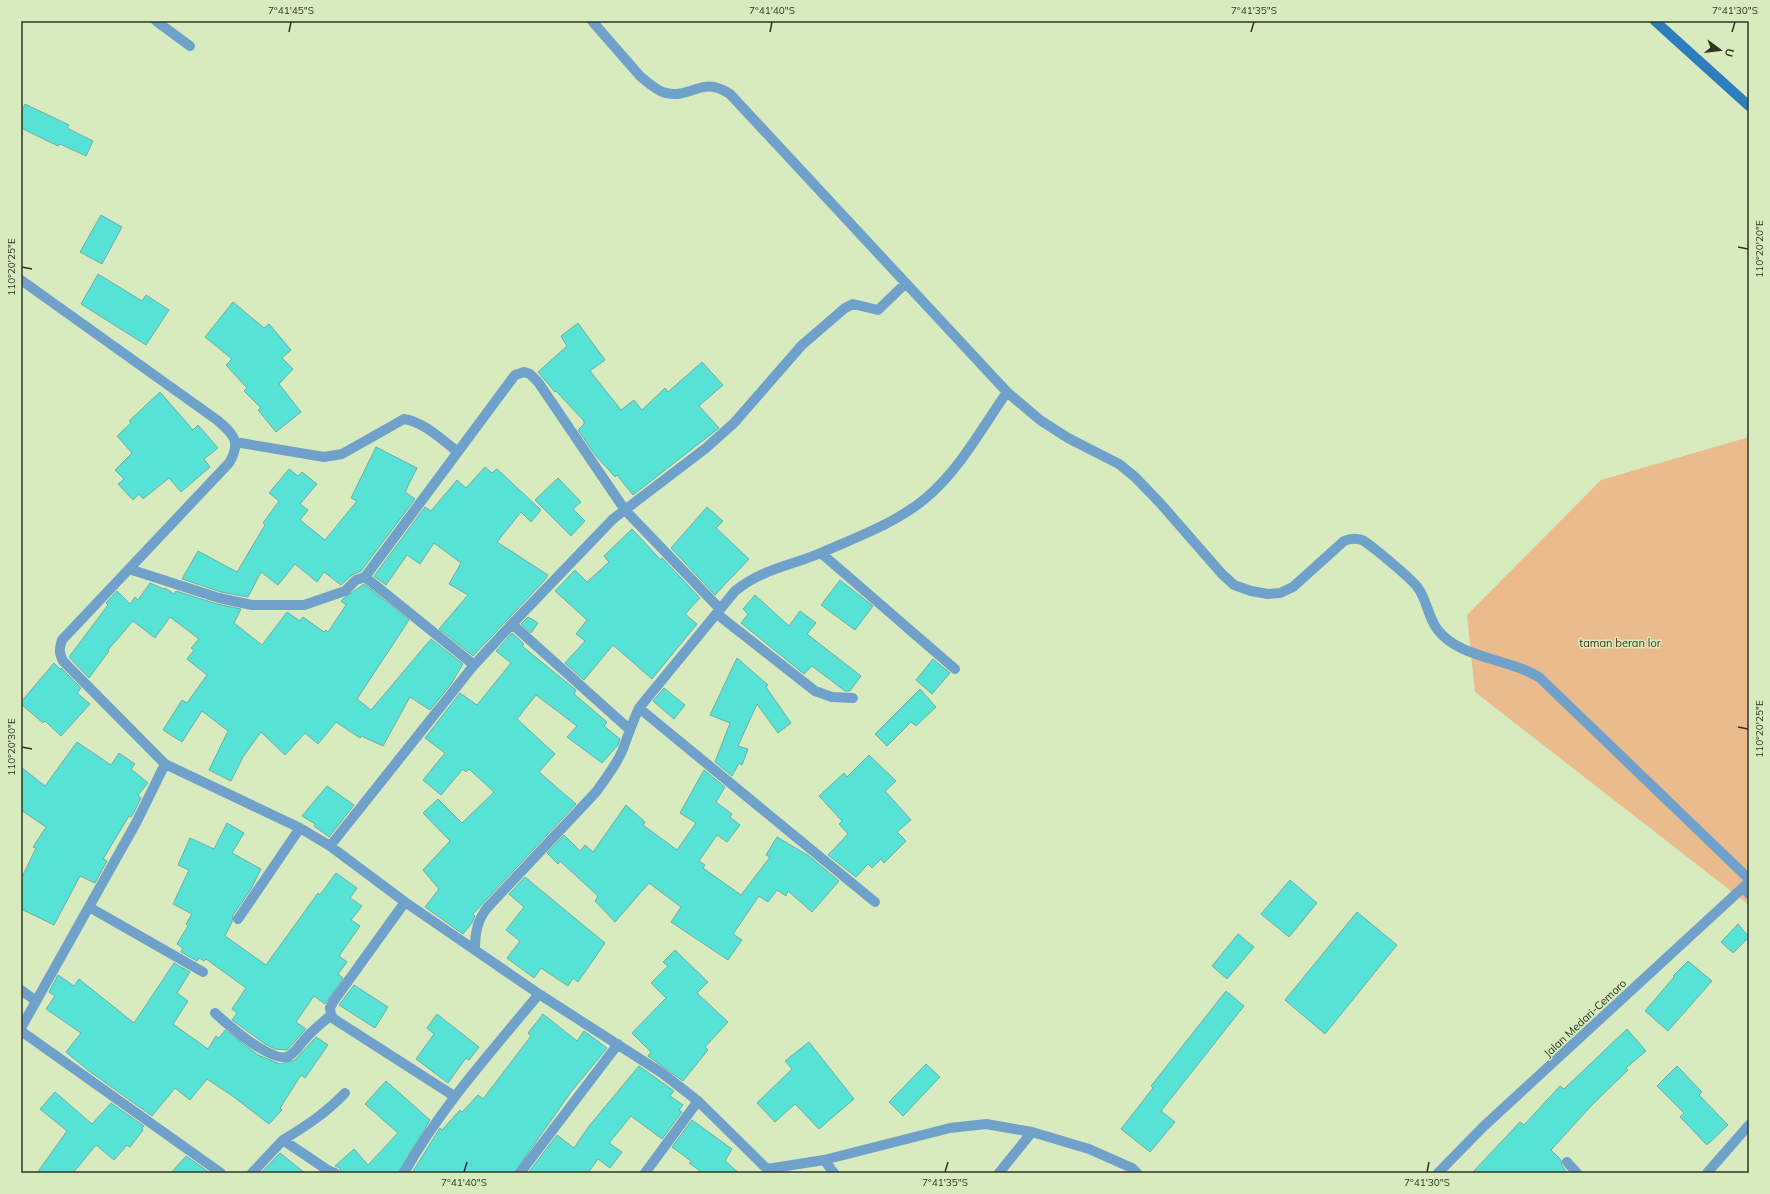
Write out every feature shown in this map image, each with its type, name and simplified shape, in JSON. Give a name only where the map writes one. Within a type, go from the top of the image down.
[{"type":"main road","points":[[1655,21],[1749,106]]},
{"type":"street","points":[[156,21],[190,46]]},
{"type":"street","points":[[592,21],[648,84],[666,93],[683,93],[711,85],[719,87],[730,94],[1007,392],[1040,420],[1068,438],[1119,464],[1135,477],[1160,503],[1222,574],[1234,584],[1251,591],[1268,594],[1280,593],[1293,586],[1344,541],[1351,538],[1364,541],[1417,586],[1424,597],[1436,629],[1445,638],[1460,648],[1523,669],[1540,678],[1748,886]]},
{"type":"street","points":[[21,280],[217,420],[231,432],[235,442],[235,454],[229,463],[62,640],[60,654],[63,661],[166,764],[300,828],[330,846],[405,902],[539,994],[662,1073],[698,1101],[766,1171],[824,1160],[950,1128],[986,1124],[1032,1132],[1089,1149],[1132,1168],[1136,1173]]},
{"type":"street","points":[[330,846],[474,665],[613,519],[706,448],[734,423],[802,345],[845,308],[853,304],[878,310],[906,283]]},
{"type":"street","points":[[129,569],[225,600],[252,605],[304,605],[345,591],[356,580],[365,577],[515,375],[524,372],[530,374],[568,424],[625,510],[718,611],[815,691],[832,698],[853,698]]},
{"type":"street","points":[[475,950],[475,933],[479,919],[486,908],[596,792],[610,773],[623,750],[629,729],[639,708],[735,591],[749,580],[761,574],[820,553],[879,527],[900,516],[926,498],[955,469],[1007,392]]},
{"type":"street","points":[[235,442],[324,457],[342,454],[404,419],[413,420],[422,425],[458,452]]},
{"type":"street","points":[[820,553],[955,669]]},
{"type":"street","points":[[365,577],[474,665]]},
{"type":"street","points":[[512,624],[629,729]]},
{"type":"street","points":[[639,708],[875,902]]},
{"type":"street","points":[[21,1028],[136,822],[166,764]]},
{"type":"street","points":[[238,920],[300,828]]},
{"type":"street","name":"Jalan Medari-Cemoro","points":[[1438,1173],[1484,1127],[1748,886]]},
{"type":"street","points":[[215,1013],[233,1029],[270,1054],[281,1058],[288,1057],[330,1015],[330,1008],[333,1002],[405,902]]},
{"type":"street","points":[[89,907],[203,972]]},
{"type":"street","points":[[21,990],[36,1001]]},
{"type":"street","points":[[404,1173],[420,1143],[454,1096],[539,994]]},
{"type":"street","points":[[330,1015],[454,1096]]},
{"type":"street","points":[[21,1032],[221,1173]]},
{"type":"street","points":[[520,1173],[618,1044]]},
{"type":"street","points":[[252,1173],[283,1140],[315,1121],[330,1109],[345,1093]]},
{"type":"street","points":[[645,1173],[698,1101]]},
{"type":"street","points":[[1707,1173],[1749,1125]]},
{"type":"street","points":[[999,1173],[1032,1132]]},
{"type":"street","points":[[283,1140],[329,1172],[335,1173]]},
{"type":"street","points":[[824,1160],[834,1173]]},
{"type":"street","points":[[1566,1162],[1577,1173]]},
{"type":"green space","name":"taman beran lor","points":[[1749,437],[1749,905],[1475,692],[1467,615],[1601,480]]},
{"type":"building","points":[[25,104],[69,125],[67,128],[93,141],[86,156],[60,144],[58,146],[21,128],[21,113]]},
{"type":"building","points":[[101,215],[122,227],[102,264],[80,252]]},
{"type":"building","points":[[98,274],[142,301],[146,295],[169,310],[146,345],[81,304]]},
{"type":"building","points":[[233,302],[264,328],[269,324],[291,350],[282,358],[293,369],[279,384],[301,412],[276,432],[258,410],[261,408],[244,391],[247,388],[226,365],[232,359],[205,337]]},
{"type":"building","points":[[578,323],[605,360],[590,371],[621,410],[634,400],[642,410],[665,388],[668,392],[702,362],[723,385],[699,406],[719,428],[633,495],[617,475],[615,477],[596,456],[578,430],[584,424],[584,421],[556,391],[555,392],[538,372],[567,346],[561,336]]},
{"type":"building","points":[[160,392],[193,430],[198,425],[218,448],[204,459],[210,467],[181,492],[169,478],[143,499],[139,494],[133,500],[118,484],[124,479],[115,470],[132,453],[117,436],[131,423],[129,421]]},
{"type":"building","points":[[376,447],[417,468],[405,492],[415,499],[361,571],[352,575],[341,585],[324,572],[317,582],[295,564],[278,585],[261,572],[248,597],[221,592],[182,579],[198,551],[237,572],[265,525],[263,523],[279,501],[269,493],[289,469],[298,476],[302,472],[317,484],[300,504],[308,510],[300,520],[325,540],[357,501],[351,498]]},
{"type":"building","points":[[485,467],[492,473],[497,469],[541,510],[531,522],[521,512],[497,542],[548,575],[473,656],[439,629],[468,595],[449,584],[461,563],[434,543],[420,564],[407,555],[386,585],[374,576],[425,507],[431,511],[457,480],[466,488]]},
{"type":"building","points":[[558,478],[581,502],[573,509],[585,521],[571,536],[535,500]]},
{"type":"building","points":[[707,507],[723,521],[716,528],[749,559],[715,595],[671,548]]},
{"type":"building","points":[[632,529],[700,598],[685,614],[697,624],[652,679],[613,645],[584,680],[565,663],[585,641],[576,634],[587,620],[555,591],[575,570],[587,582],[609,562],[604,556]]},
{"type":"building","points":[[840,580],[873,606],[855,630],[821,605]]},
{"type":"building","points":[[150,583],[164,589],[165,588],[174,594],[176,591],[217,604],[241,609],[234,623],[262,645],[287,612],[300,621],[303,617],[324,632],[326,630],[328,632],[346,605],[341,601],[364,584],[409,620],[357,699],[371,710],[431,639],[463,664],[451,684],[430,710],[410,697],[383,746],[361,736],[360,738],[336,722],[318,744],[305,733],[285,755],[261,732],[243,757],[231,781],[209,770],[228,731],[202,711],[182,742],[163,730],[182,700],[187,703],[207,675],[187,659],[194,650],[191,648],[199,639],[170,617],[155,638],[133,621],[108,650],[109,651],[89,678],[69,657],[108,605],[106,603],[117,591],[130,604],[135,597],[138,600]]},
{"type":"building","points":[[755,595],[789,626],[800,611],[816,623],[807,634],[861,676],[850,691],[845,691],[812,666],[804,674],[741,623],[748,614],[743,609]]},
{"type":"building","points":[[528,617],[538,623],[531,633],[521,624]]},
{"type":"building","points":[[512,633],[524,644],[522,646],[576,690],[574,694],[607,722],[604,726],[620,739],[618,745],[602,763],[567,737],[577,726],[536,695],[517,719],[555,754],[539,772],[576,804],[473,914],[475,916],[472,923],[463,934],[425,907],[439,889],[423,870],[450,841],[423,813],[438,799],[462,823],[494,792],[469,769],[466,772],[463,769],[441,795],[423,780],[445,753],[425,738],[460,693],[477,705],[511,663],[496,651]]},
{"type":"building","points":[[737,658],[768,685],[766,687],[791,723],[778,733],[757,704],[738,746],[748,749],[742,765],[739,763],[732,776],[715,762],[730,723],[710,715]]},
{"type":"building","points":[[933,659],[950,673],[932,694],[916,680]]},
{"type":"building","points":[[54,663],[81,688],[77,693],[90,704],[61,736],[45,721],[43,723],[21,704],[21,702]]},
{"type":"building","points":[[664,688],[685,705],[674,719],[653,701]]},
{"type":"building","points":[[920,689],[936,707],[916,726],[911,722],[887,746],[875,734]]},
{"type":"building","points":[[77,742],[111,765],[119,753],[135,764],[131,769],[148,783],[138,795],[141,798],[133,814],[131,817],[129,816],[103,859],[107,861],[95,883],[80,876],[54,925],[21,909],[21,879],[36,848],[33,847],[46,827],[21,810],[21,767],[45,786]]},
{"type":"building","points":[[869,755],[896,781],[885,791],[911,820],[897,832],[906,841],[884,863],[881,859],[872,868],[868,864],[856,877],[828,855],[848,834],[839,824],[842,821],[819,796],[844,773],[847,777]]},
{"type":"building","points":[[704,770],[725,787],[716,802],[732,814],[730,817],[740,825],[727,842],[717,835],[699,861],[705,865],[703,868],[741,895],[770,857],[766,855],[777,837],[809,856],[839,881],[812,912],[788,891],[786,896],[777,890],[768,902],[759,896],[733,934],[742,940],[728,960],[671,922],[681,907],[649,883],[615,922],[595,901],[598,896],[560,861],[558,864],[547,853],[564,835],[580,851],[585,845],[593,852],[626,805],[645,822],[643,825],[677,850],[696,823],[680,813]]},
{"type":"building","points":[[327,786],[354,805],[329,837],[314,826],[315,824],[302,816]]},
{"type":"building","points":[[227,823],[244,833],[232,853],[261,869],[251,889],[233,915],[232,922],[225,936],[266,965],[318,893],[320,895],[336,873],[357,888],[350,898],[362,906],[351,920],[360,926],[339,956],[347,962],[338,974],[343,978],[325,1004],[314,996],[296,1022],[306,1029],[287,1050],[275,1049],[265,1044],[232,1020],[237,1013],[232,1009],[246,988],[206,959],[204,961],[199,958],[197,961],[181,952],[183,948],[177,944],[188,926],[186,924],[192,914],[173,904],[189,870],[178,865],[190,838],[214,849]]},
{"type":"building","points":[[525,877],[605,943],[578,982],[573,978],[568,986],[541,968],[534,978],[507,958],[520,941],[506,930],[524,907],[509,894]]},
{"type":"building","points":[[1290,880],[1317,903],[1289,937],[1261,914]]},
{"type":"building","points":[[1357,912],[1397,945],[1325,1034],[1285,1000]]},
{"type":"building","points":[[1738,924],[1749,937],[1733,953],[1721,942]]},
{"type":"building","points":[[1238,934],[1254,947],[1227,979],[1212,966]]},
{"type":"building","points":[[675,950],[708,982],[697,993],[728,1022],[705,1047],[708,1050],[683,1081],[648,1056],[651,1052],[632,1033],[666,998],[651,983],[668,966],[663,962]]},
{"type":"building","points":[[1688,961],[1712,981],[1668,1031],[1645,1011],[1674,977],[1673,976]]},
{"type":"building","points":[[174,963],[190,972],[177,993],[188,1001],[173,1024],[208,1049],[216,1036],[219,1038],[225,1030],[258,1055],[280,1064],[295,1060],[316,1037],[328,1045],[305,1078],[301,1075],[280,1108],[282,1110],[269,1124],[207,1079],[190,1100],[175,1088],[152,1116],[89,1071],[66,1052],[81,1033],[46,1009],[55,996],[49,992],[58,975],[74,986],[79,979],[134,1023]]},
{"type":"building","points":[[354,985],[388,1007],[375,1028],[339,1005]]},
{"type":"building","points":[[1226,991],[1244,1006],[1161,1111],[1175,1122],[1150,1152],[1121,1129],[1153,1088],[1151,1086]]},
{"type":"building","points":[[437,1014],[479,1047],[469,1060],[466,1058],[448,1083],[416,1059],[434,1034],[427,1028]]},
{"type":"building","points":[[543,1014],[577,1041],[584,1031],[607,1048],[571,1092],[514,1173],[412,1173],[440,1128],[442,1130],[460,1110],[462,1112],[478,1095],[483,1099],[531,1036],[528,1033]]},
{"type":"building","points":[[1627,1029],[1646,1051],[1626,1068],[1628,1070],[1592,1105],[1551,1150],[1561,1160],[1562,1166],[1568,1173],[1472,1173],[1520,1122],[1524,1125],[1560,1086],[1564,1089]]},
{"type":"building","points":[[809,1042],[854,1099],[819,1129],[795,1104],[775,1122],[757,1103],[792,1069],[785,1061]]},
{"type":"building","points":[[926,1064],[940,1077],[903,1116],[889,1102]]},
{"type":"building","points":[[639,1066],[674,1091],[670,1096],[683,1105],[679,1110],[682,1112],[662,1139],[631,1116],[609,1143],[622,1152],[610,1168],[598,1159],[588,1173],[528,1173],[557,1135],[574,1148],[589,1126]]},
{"type":"building","points":[[1677,1066],[1702,1092],[1699,1095],[1728,1125],[1707,1145],[1680,1117],[1684,1113],[1657,1086]]},
{"type":"building","points":[[386,1081],[430,1120],[398,1173],[341,1173],[340,1168],[335,1166],[354,1149],[368,1165],[398,1133],[365,1104]]},
{"type":"building","points":[[55,1092],[92,1124],[111,1103],[144,1126],[142,1128],[143,1130],[130,1147],[127,1145],[114,1160],[96,1145],[73,1173],[37,1173],[67,1131],[40,1109]]},
{"type":"building","points":[[692,1120],[732,1149],[725,1161],[739,1173],[703,1173],[689,1163],[691,1161],[672,1147]]},
{"type":"building","points":[[280,1153],[305,1173],[261,1173]]},
{"type":"building","points":[[186,1156],[210,1173],[171,1173]]}]
